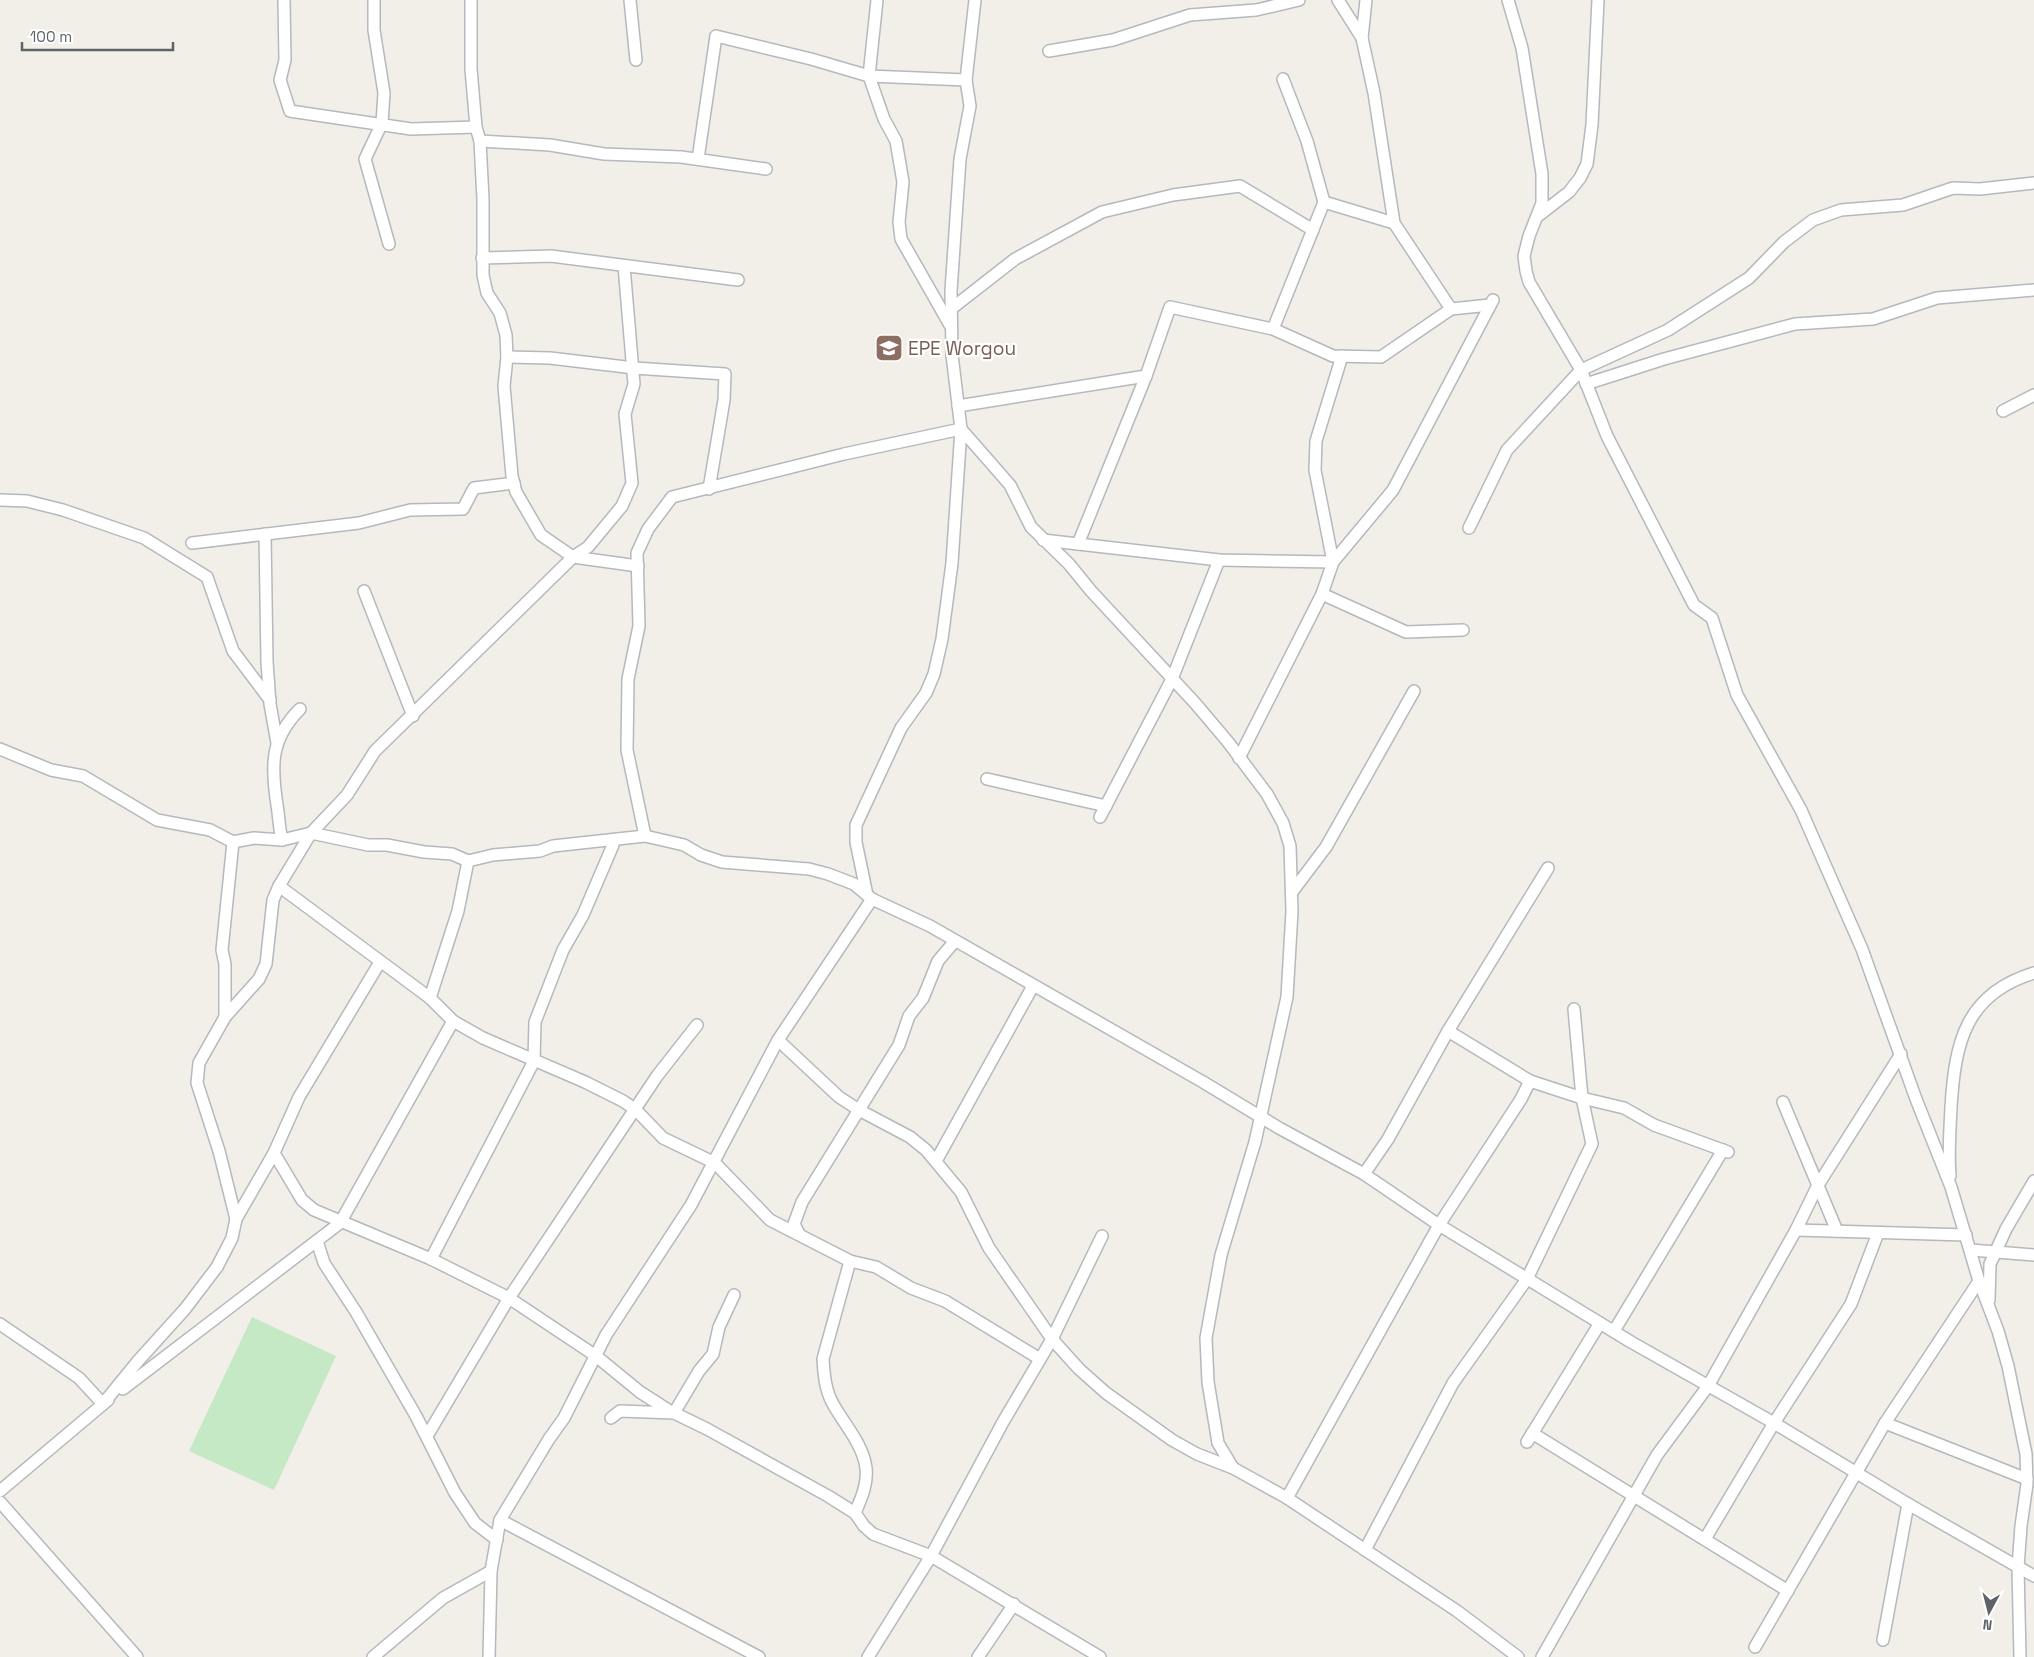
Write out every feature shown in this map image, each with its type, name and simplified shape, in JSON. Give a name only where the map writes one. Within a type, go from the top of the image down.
[{"type":"street","points":[[284,0],[285,60],[280,80],[290,111],[382,123],[411,129],[476,127]]},
{"type":"street","points":[[374,0],[374,30],[384,93],[382,123],[365,159],[389,244]]},
{"type":"street","points":[[472,0],[471,69],[476,127],[480,141],[483,199],[482,258],[487,293],[500,313],[506,335],[507,357],[504,386],[516,492],[541,535],[573,557],[638,566]]},
{"type":"street","points":[[630,0],[636,60]]},
{"type":"street","points":[[878,0],[869,76],[884,119],[896,141],[903,182],[898,222],[902,239],[910,257],[926,279],[952,328]]},
{"type":"street","points":[[489,1657],[491,1571],[500,1520],[549,1439],[564,1418],[606,1335],[672,1236],[715,1163],[743,1104],[778,1040],[870,897],[856,842],[856,825],[901,728],[926,693],[938,660],[952,563],[961,429],[952,355],[951,309],[960,159],[970,106],[966,80],[975,0]]},
{"type":"street","points":[[1049,50],[1113,40],[1190,15],[1256,10],[1299,0]]},
{"type":"street","points":[[1338,0],[1362,38]]},
{"type":"street","points":[[1366,0],[1362,38],[1374,94],[1394,223],[1451,309]]},
{"type":"street","points":[[1508,0],[1522,48],[1536,127],[1543,190],[1538,216],[1529,236],[1524,256],[1526,271],[1534,290],[1582,370],[1607,436],[1694,605],[1712,618],[1737,695],[1801,810],[1862,949],[1951,1187],[1979,1281],[1989,1304],[2008,1366],[2026,1454],[2027,1478],[2018,1566],[2020,1657]]},
{"type":"street","points":[[1538,216],[1568,192],[1580,178],[1587,164],[1592,125],[1598,0]]},
{"type":"street","points":[[698,159],[716,36],[811,59],[869,76],[966,80]]},
{"type":"street","points":[[1273,329],[1324,202],[1307,141],[1283,79]]},
{"type":"street","points":[[480,141],[550,145],[604,154],[640,154],[698,159],[766,169]]},
{"type":"street","points":[[1469,528],[1507,450],[1582,370],[1668,330],[1749,278],[1784,242],[1813,220],[1841,210],[1903,205],[1953,188],[1980,189],[2034,183]]},
{"type":"street","points":[[951,309],[1016,259],[1102,212],[1173,195],[1240,186],[1313,230]]},
{"type":"street","points":[[1324,202],[1394,223]]},
{"type":"street","points":[[482,258],[551,256],[738,280]]},
{"type":"street","points":[[236,1219],[219,1151],[197,1083],[199,1063],[224,1018],[259,979],[266,964],[273,900],[311,833],[347,795],[375,751],[413,716],[573,557],[588,547],[622,506],[632,483],[625,414],[634,384],[624,266]]},
{"type":"street","points":[[1586,384],[1664,359],[1795,324],[1874,319],[1937,298],[2034,290]]},
{"type":"street","points":[[1078,544],[1146,376],[1170,307],[1273,329],[1333,356],[1381,357],[1451,309],[1492,302],[1393,490],[1333,562],[1322,594],[1239,758]]},
{"type":"street","points":[[1333,562],[1315,470],[1316,441],[1342,356]]},
{"type":"street","points":[[507,357],[550,358],[634,368],[725,374],[724,400],[709,489]]},
{"type":"street","points":[[958,406],[1146,376]]},
{"type":"street","points":[[2003,411],[2034,395]]},
{"type":"street","points":[[645,836],[627,750],[628,679],[639,626],[637,553],[648,529],[672,497],[844,454],[961,429]]},
{"type":"street","points":[[961,429],[1010,485],[1030,528],[1069,564],[1091,591],[1207,716],[1267,794],[1283,823],[1290,846],[1292,892],[1287,997],[1279,1039],[1259,1116],[1255,1142],[1221,1255],[1206,1338],[1208,1382],[1218,1443],[1233,1468]]},
{"type":"street","points":[[192,543],[359,523],[410,510],[463,509],[474,488],[514,483]]},
{"type":"street","points":[[0,500],[27,501],[62,510],[144,538],[206,578],[233,650],[270,700]]},
{"type":"street","points":[[265,534],[264,570],[270,700],[277,743]]},
{"type":"street","points":[[1044,540],[1219,560],[1333,562]]},
{"type":"street","points":[[1100,817],[1172,680],[1219,560]]},
{"type":"street","points":[[364,591],[413,716]]},
{"type":"street","points":[[1322,594],[1406,632],[1463,630]]},
{"type":"street","points":[[1292,892],[1326,847],[1414,691]]},
{"type":"street","points":[[282,840],[273,788],[273,755],[277,743],[293,716],[300,709]]},
{"type":"street","points":[[0,749],[51,770],[83,776],[157,820],[210,830],[233,842],[254,838],[282,840],[311,833],[368,846],[387,845],[424,852],[452,854],[468,861],[493,855],[540,851],[553,846],[645,836],[684,845],[701,855],[722,862],[781,866],[828,874],[854,884],[870,897],[908,914],[1203,1082],[1259,1116],[1364,1174],[1439,1225],[1600,1323],[2034,1576]]},
{"type":"street","points":[[987,779],[1106,806]]},
{"type":"street","points":[[431,1259],[534,1062],[535,1022],[562,950],[583,914],[613,845],[613,840]]},
{"type":"street","points":[[224,1018],[225,964],[222,950],[233,842]]},
{"type":"street","points":[[430,998],[458,911],[468,861]]},
{"type":"street","points":[[1364,1174],[1388,1139],[1448,1031],[1548,868]]},
{"type":"street","points":[[280,886],[430,998],[453,1021],[483,1038],[534,1062],[584,1082],[636,1110],[663,1138],[715,1163],[770,1220],[850,1261],[876,1267],[911,1288],[945,1301],[1040,1359]]},
{"type":"street","points":[[798,1234],[794,1224],[802,1202],[900,1044],[909,1016],[923,998],[938,961],[955,941]]},
{"type":"street","points":[[103,1404],[138,1361],[185,1309],[217,1267],[232,1238],[236,1219],[274,1154],[299,1097],[380,962]]},
{"type":"street","points":[[1951,1187],[1948,1146],[1954,1070],[1962,1036],[1972,1017],[1986,999],[2001,987],[2034,972]]},
{"type":"street","points":[[936,1161],[1033,986]]},
{"type":"street","points":[[1365,1550],[1453,1382],[1527,1279],[1592,1144],[1582,1098],[1574,1009]]},
{"type":"street","points":[[0,1491],[103,1404],[340,1223],[453,1021]]},
{"type":"street","points":[[427,1436],[509,1298],[657,1076],[696,1025]]},
{"type":"street","points":[[1448,1031],[1530,1081],[1582,1098],[1624,1108],[1654,1125],[1725,1151],[1614,1331]]},
{"type":"street","points":[[778,1040],[832,1090],[859,1110],[910,1137],[936,1161],[960,1192],[988,1248],[1052,1339],[1086,1375],[1141,1418],[1197,1454],[1233,1468],[1287,1498],[1457,1611],[1515,1656]]},
{"type":"street","points":[[1542,1657],[1657,1455],[1708,1386],[1796,1230],[1818,1185],[1900,1054]]},
{"type":"street","points":[[1287,1498],[1439,1225],[1530,1081]]},
{"type":"street","points":[[1783,1102],[1837,1231]]},
{"type":"street","points":[[274,1154],[302,1200],[314,1210],[340,1223],[431,1259],[509,1298],[596,1356],[640,1392],[674,1413],[707,1429],[855,1513],[864,1526],[873,1534],[931,1556],[1100,1657]]},
{"type":"street","points":[[1989,1304],[1990,1264],[2034,1181]]},
{"type":"street","points":[[1796,1230],[1966,1235]]},
{"type":"street","points":[[1705,1539],[1774,1423],[1851,1304],[1878,1232]]},
{"type":"street","points":[[868,1657],[931,1556],[1003,1422],[1052,1339],[1102,1236]]},
{"type":"street","points":[[317,1241],[324,1263],[360,1318],[427,1436],[455,1493],[475,1523],[497,1540]]},
{"type":"street","points":[[1971,1250],[2034,1255]]},
{"type":"street","points":[[850,1261],[824,1359],[824,1373],[832,1402],[855,1440],[864,1462],[865,1483],[855,1513]]},
{"type":"street","points":[[1755,1647],[1885,1423],[1979,1281]]},
{"type":"street","points":[[674,1413],[699,1371],[714,1354],[719,1327],[734,1295]]},
{"type":"street","points":[[1600,1323],[1529,1438],[1634,1495],[1788,1591]]},
{"type":"street","points":[[0,1324],[79,1378],[103,1404]]},
{"type":"street","points":[[611,1418],[620,1411],[674,1413]]},
{"type":"street","points":[[1885,1423],[2027,1478]]},
{"type":"street","points":[[0,1502],[137,1657]]},
{"type":"street","points":[[1883,1640],[1908,1504]]},
{"type":"street","points":[[500,1520],[759,1657]]},
{"type":"street","points":[[373,1657],[443,1598],[491,1571]]},
{"type":"street","points":[[978,1657],[1014,1604]]},
{"type":"green space","points":[[252,1317],[336,1356],[274,1490],[189,1451]]},
{"type":"place","name":"EPE Worgou","points":[[889,348]]}]
